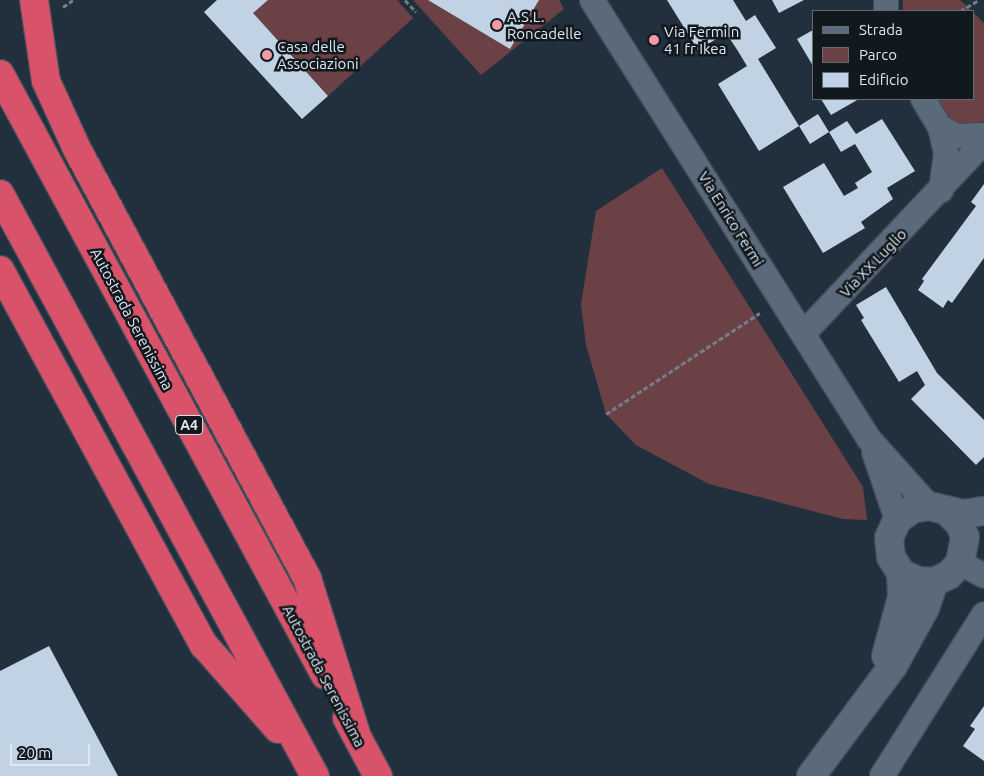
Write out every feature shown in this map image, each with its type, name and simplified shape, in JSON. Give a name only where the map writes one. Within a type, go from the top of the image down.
[{"type":"highway","points":[[34,0],[46,81],[77,149],[307,578],[356,733]]},
{"type":"highway","name":"Autostrada Serenissima","points":[[0,74],[378,776]]},
{"type":"highway","points":[[0,194],[312,770]]},
{"type":"highway","points":[[0,270],[204,645],[312,770]]},
{"type":"street","name":"Via Enrico Fermi","points":[[592,0],[804,333],[869,439],[938,509]]},
{"type":"street","points":[[924,100],[940,127],[946,154],[941,191]]},
{"type":"street","points":[[940,127],[956,136],[984,135]]},
{"type":"street","name":"Via XX Luglio","points":[[804,333],[941,191],[984,142]]},
{"type":"street","name":"Via Enrico Fermi","points":[[869,439],[896,520]]},
{"type":"street","points":[[869,697],[896,626],[902,598],[901,573],[891,557],[889,538],[896,520],[912,509],[938,509],[964,514],[984,511]]},
{"type":"street","points":[[901,573],[918,581],[934,582],[949,576],[960,563],[965,537],[960,524],[938,509]]},
{"type":"street","points":[[965,537],[984,517]]},
{"type":"street","points":[[960,563],[984,576]]},
{"type":"street","points":[[811,776],[893,666],[912,634],[934,582]]},
{"type":"street","points":[[882,776],[984,614]]},
{"type":"path","points":[[405,0],[416,12]]},
{"type":"path","points":[[962,10],[979,0]]},
{"type":"path","points":[[606,414],[763,311]]},
{"type":"green space","points":[[268,0],[397,0],[413,18],[328,96],[253,13]]},
{"type":"green space","points":[[413,0],[559,0],[564,9],[481,75]]},
{"type":"green space","points":[[903,0],[960,0],[971,10],[903,10]]},
{"type":"green space","points":[[974,13],[984,23],[984,121],[964,128],[950,122],[937,100],[974,100]]},
{"type":"green space","points":[[662,168],[863,487],[867,520],[843,519],[709,484],[636,445],[606,414],[586,345],[581,304],[596,211]]},
{"type":"building","name":"Casa delle Associazioni","points":[[217,0],[268,0],[253,13],[328,96],[302,119],[204,12]]},
{"type":"building","name":"A.S.L. Roncadelle","points":[[428,0],[539,0],[510,49]]},
{"type":"building","points":[[667,0],[733,0],[746,21],[755,15],[776,48],[758,59],[799,126],[759,151],[718,84],[747,66],[726,33],[698,50]]},
{"type":"building","points":[[772,0],[804,0],[779,13]]},
{"type":"building","points":[[812,31],[812,64],[797,39]]},
{"type":"building","points":[[822,100],[857,100],[831,115]]},
{"type":"building","points":[[818,114],[829,132],[810,144],[799,126]]},
{"type":"building","points":[[882,119],[915,171],[887,188],[893,199],[861,222],[865,228],[823,253],[783,187],[824,163],[844,196],[858,188],[855,183],[872,172],[855,144],[841,152],[829,132],[847,121],[856,134]]},
{"type":"building","points":[[984,184],[984,258],[952,303],[948,300],[943,308],[918,290],[924,281],[922,279],[976,206],[971,202]]},
{"type":"building","points":[[886,287],[937,373],[984,420],[984,457],[976,465],[911,399],[925,385],[917,371],[899,382],[861,320],[864,318],[856,305]]},
{"type":"building","points":[[49,646],[118,776],[0,776],[0,671]]},
{"type":"building","points":[[984,706],[984,761],[963,746],[975,729],[970,726]]},
{"type":"place","name":"A.S.L. Roncadelle","points":[[497,25]]},
{"type":"place","name":"Via Fermi n 41 fr Ikea","points":[[654,40]]},
{"type":"place","name":"Casa delle Associazioni","points":[[267,55]]}]
